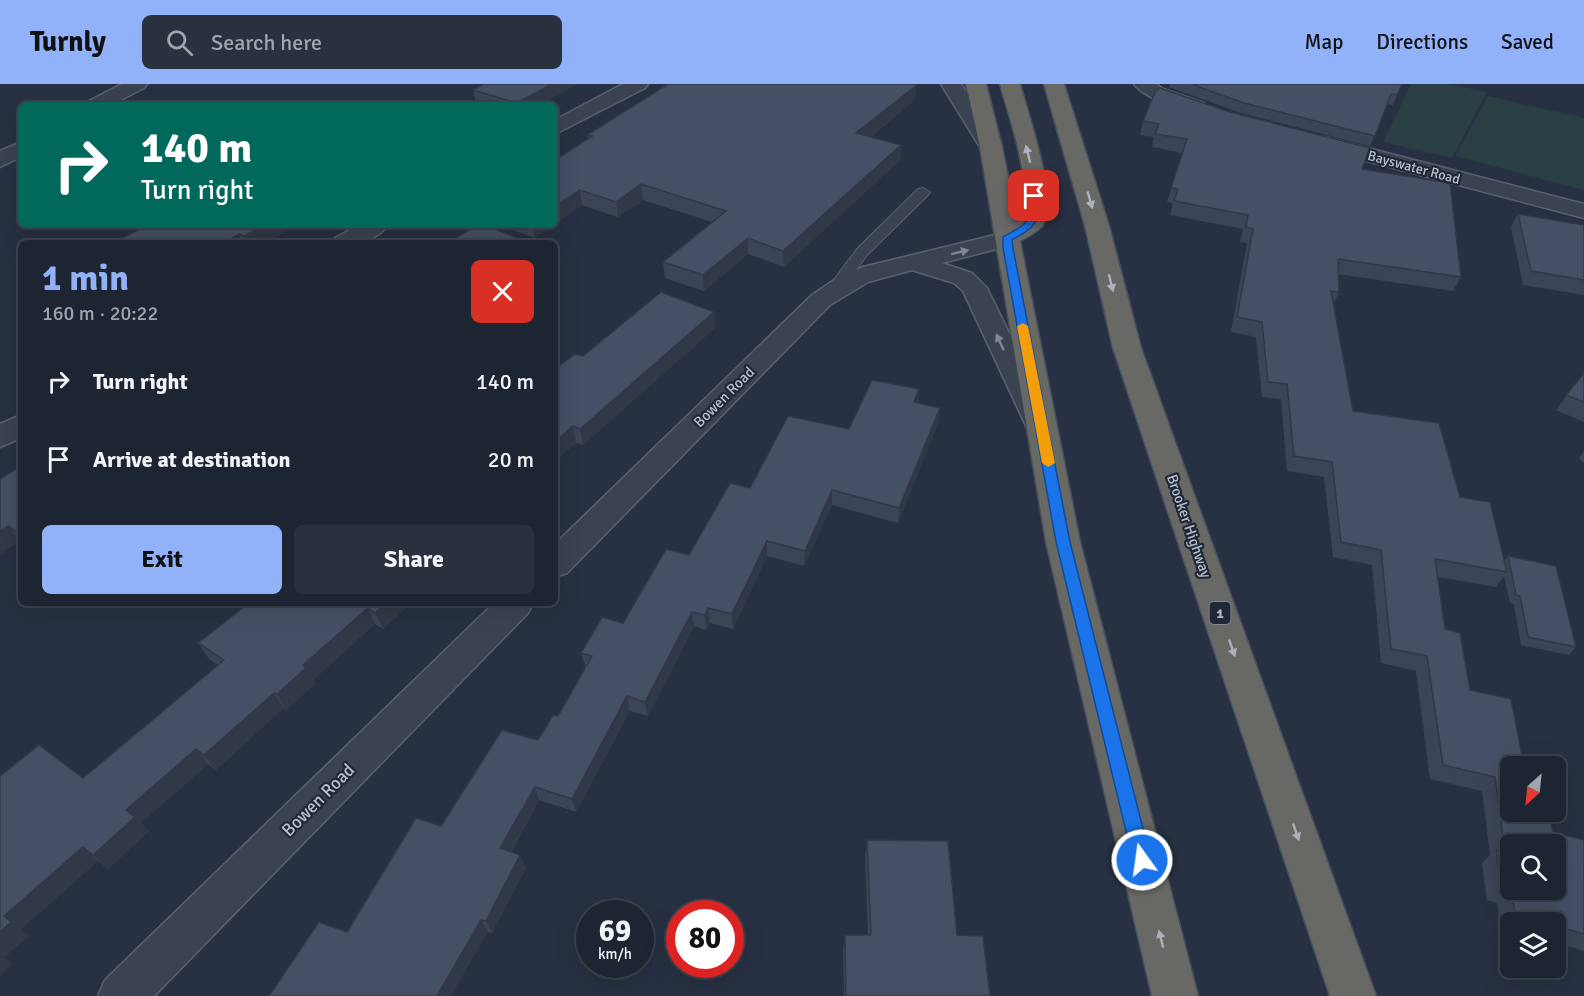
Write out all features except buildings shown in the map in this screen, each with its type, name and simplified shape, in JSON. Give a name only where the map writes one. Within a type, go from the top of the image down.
[{"type":"highway","points":[[976,84],[991,147],[1063,542],[1175,996]]},
{"type":"highway","points":[[1007,239],[1032,223],[1034,210],[1031,166],[1010,84]]},
{"type":"highway","name":"Brooker Highway","points":[[1054,84],[1097,226],[1127,348],[1353,996]]},
{"type":"street","points":[[102,102],[136,84]]},
{"type":"street","points":[[558,126],[639,84]]},
{"type":"street","points":[[951,84],[991,147]]},
{"type":"street","points":[[1144,84],[1170,98],[1213,112]]},
{"type":"street","name":"Bayswater Road","points":[[1301,137],[1584,211]]},
{"type":"street","points":[[0,160],[18,150]]},
{"type":"street","points":[[349,240],[371,228]]},
{"type":"street","name":"Bowen Road","points":[[558,561],[821,300],[836,288],[871,272],[1007,239]]},
{"type":"street","name":"Bowen Road","points":[[913,263],[963,278],[974,288],[1043,433]]},
{"type":"street","points":[[0,437],[18,427]]},
{"type":"street","name":"Bowen Road","points":[[120,996],[513,606]]},
{"type":"lane","points":[[836,288],[862,252],[923,192]]},
{"type":"green space","points":[[1411,84],[1448,84],[1487,92],[1452,158],[1383,142]]},
{"type":"green space","points":[[1488,96],[1584,118],[1584,190],[1455,156]]},
{"type":"slow traffic","points":[[1023,326],[1048,463]]},
{"type":"route","points":[[1034,196],[1034,220],[1007,239],[1008,248],[1063,542],[1142,860]]}]
